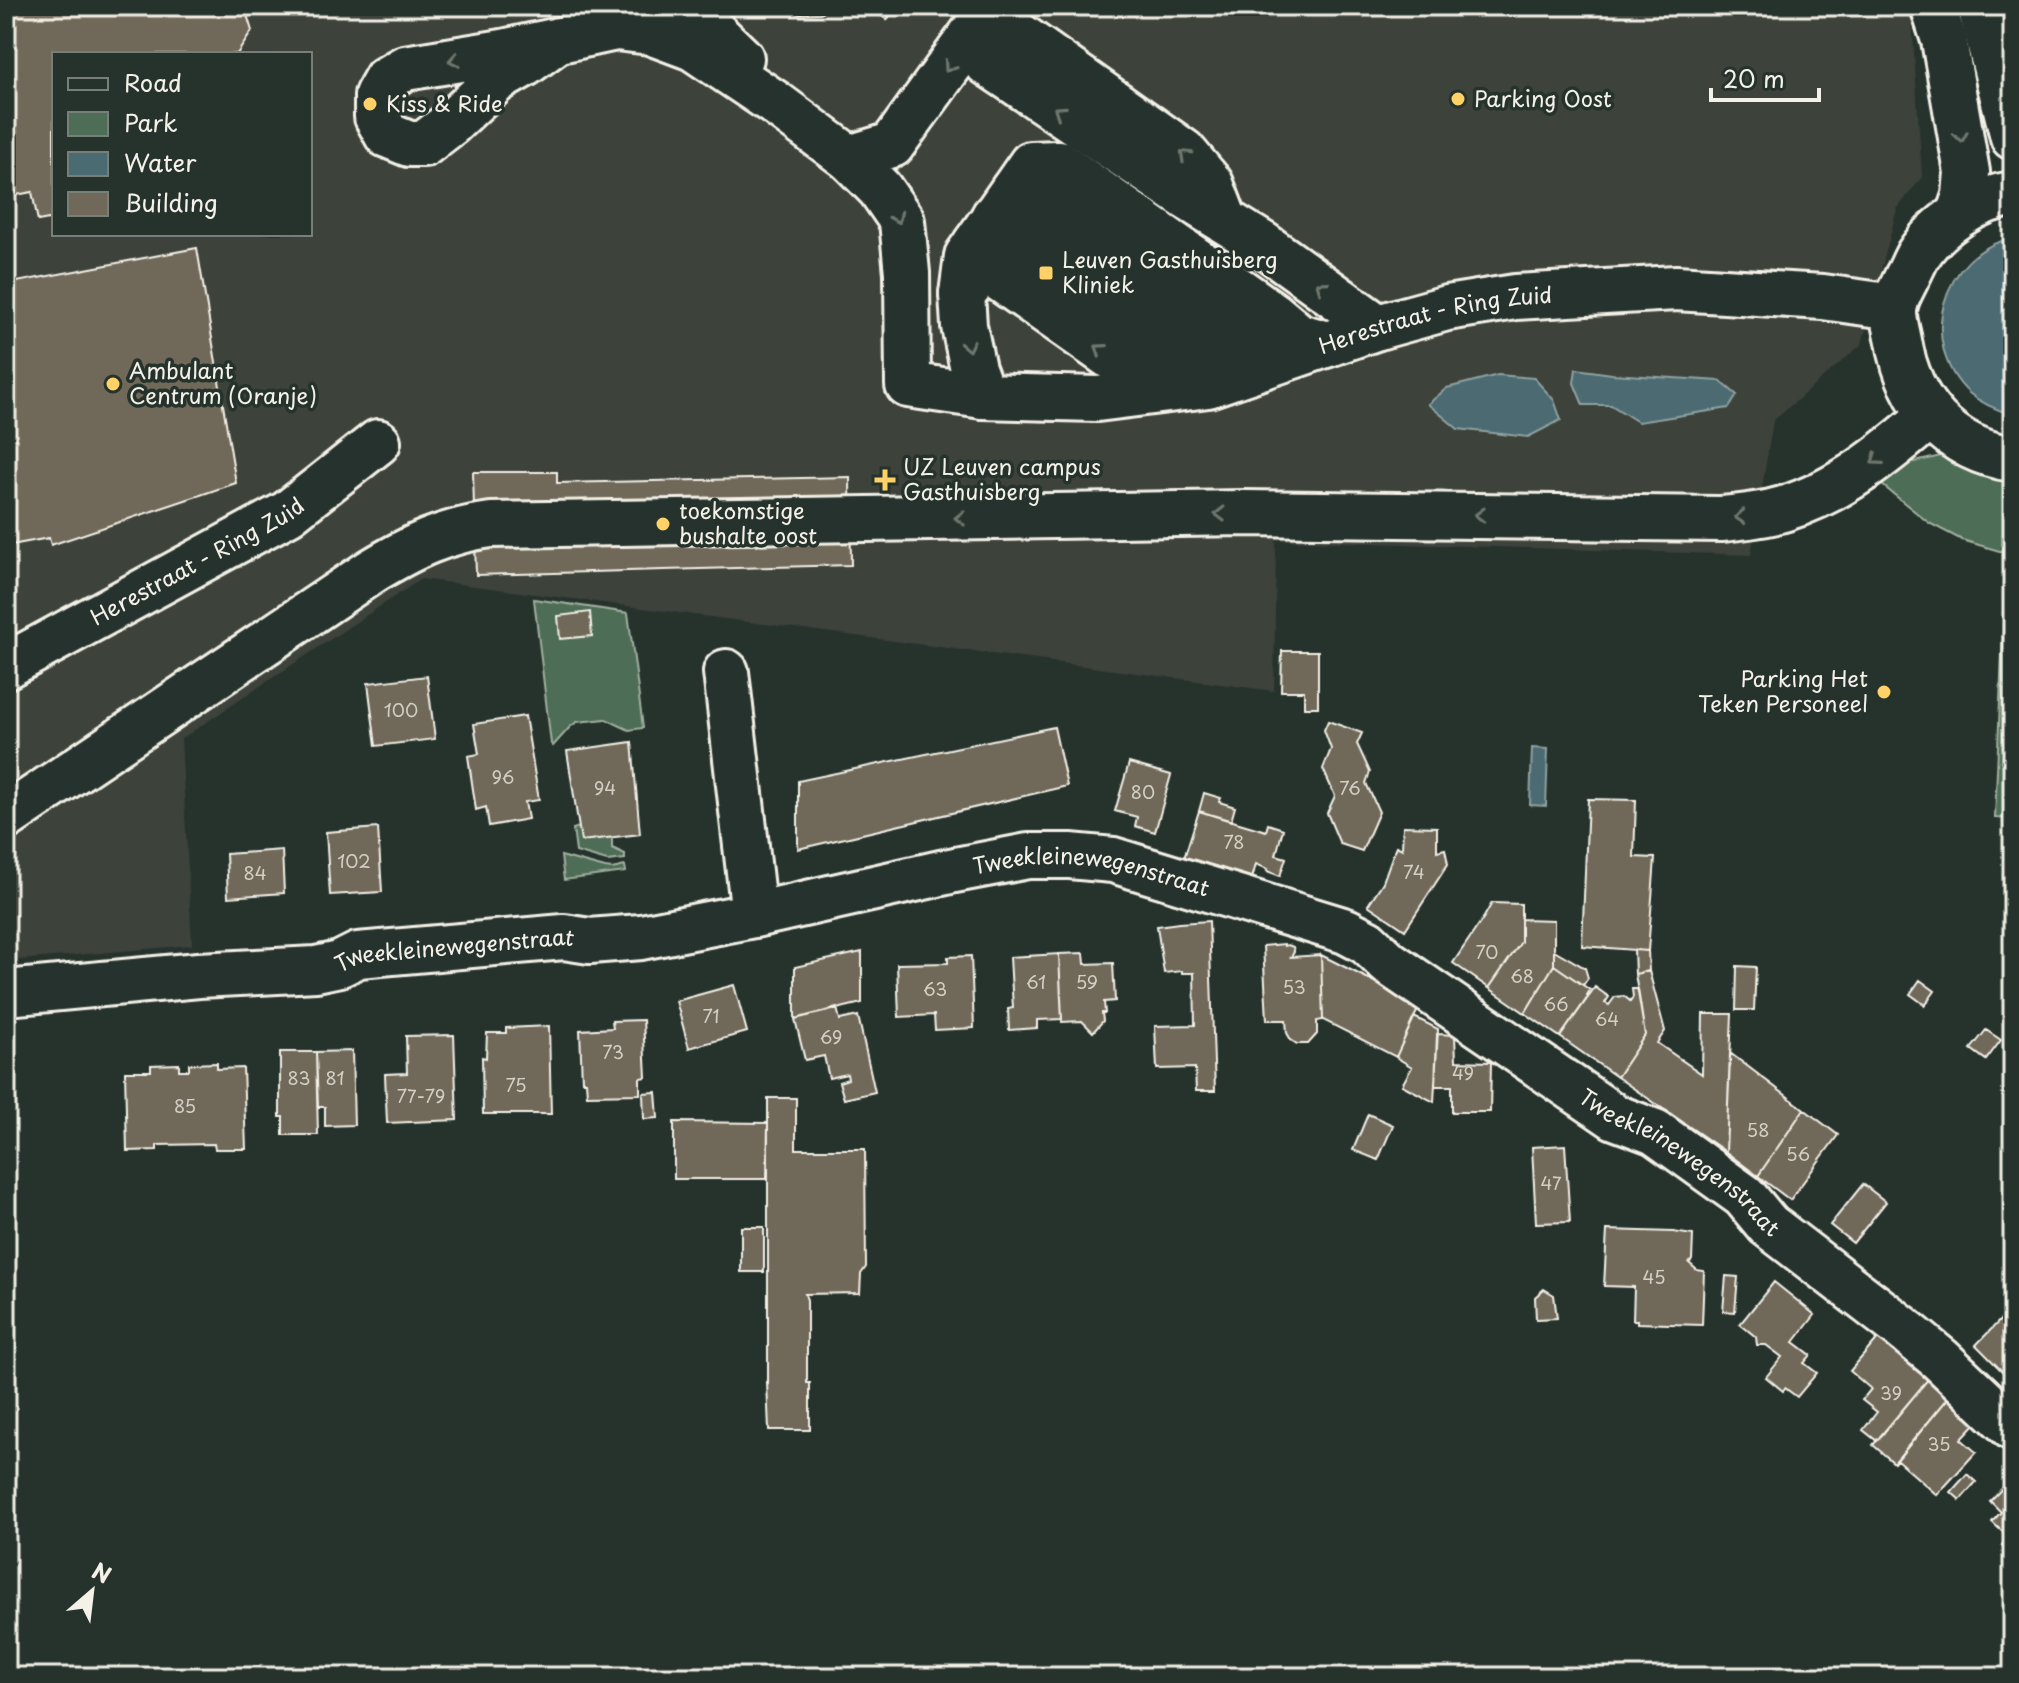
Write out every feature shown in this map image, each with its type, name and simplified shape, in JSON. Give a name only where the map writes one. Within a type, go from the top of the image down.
[{"type":"street","points":[[687,6],[769,84],[775,103]]},
{"type":"street","points":[[1933,6],[1944,40],[1967,172],[1965,196],[1959,213]]},
{"type":"street","points":[[1980,6],[2013,137]]},
{"type":"street","points":[[558,40],[616,28],[650,32],[693,48],[849,158],[892,145],[973,33],[999,32],[1188,198],[1264,245],[1378,327]]},
{"type":"street","name":"Herestraat - Ring Zuid","points":[[849,158],[880,189],[902,221],[907,273],[908,385],[983,396],[1097,399],[1208,385],[1295,341],[1378,327],[1447,308],[1515,297],[1676,288],[1823,297],[1894,307]]},
{"type":"street","points":[[983,396],[973,369],[964,326],[962,294],[967,256],[994,216],[1040,190],[1295,341]]},
{"type":"street","points":[[2013,194],[1997,195],[1959,213],[1927,242],[1894,307],[1902,363],[1917,395],[1931,415],[1948,433],[1971,447],[2013,459]]},
{"type":"street","points":[[994,216],[1022,216],[1215,351]]},
{"type":"street","points":[[994,216],[1003,242],[1171,360]]},
{"type":"street","points":[[962,294],[977,277],[993,274],[1127,368],[1215,351],[1295,341]]},
{"type":"street","points":[[6,817],[372,571],[421,544],[466,528],[491,525],[1244,513],[1721,519],[1785,509],[1845,481],[1893,448],[1931,415]]},
{"type":"street","name":"Herestraat - Ring Zuid","points":[[6,666],[288,513],[378,442]]},
{"type":"street","points":[[726,672],[754,915]]},
{"type":"street","name":"Tweekleinewegenstraat","points":[[6,993],[199,975],[316,969],[340,964],[358,955],[564,937],[590,941],[641,937],[1028,856],[1113,860],[1346,931],[1367,942],[1389,963],[1615,1117],[1655,1132],[1744,1196],[1768,1225],[1920,1343],[2013,1428]]},
{"type":"shaded area","name":"UZ Leuven campus Gasthuisberg","points":[[6,6],[1906,6],[1912,21],[1922,177],[1897,209],[1862,344],[1773,421],[1751,555],[1276,540],[1274,691],[421,579],[181,739],[192,945],[6,961]]},
{"type":"green space","points":[[1941,456],[2013,475],[2013,555],[1962,540],[1929,523],[1881,484],[1912,461]]},
{"type":"green space","points":[[2013,582],[2013,819],[1995,818],[2005,583]]},
{"type":"green space","points":[[534,599],[628,613],[643,728],[629,730],[606,719],[577,722],[553,746],[551,744]]},
{"type":"green space","points":[[579,827],[582,841],[612,837],[612,848],[625,854],[625,859],[607,861],[576,852],[573,829]]},
{"type":"green space","points":[[561,856],[605,868],[625,866],[626,872],[564,880]]},
{"type":"water","points":[[2013,238],[2013,415],[1969,393],[1953,373],[1944,350],[1941,326],[1944,302],[1954,280],[1969,261],[1989,247]]},
{"type":"water","points":[[1576,369],[1720,381],[1737,395],[1729,408],[1638,422],[1611,405],[1583,405],[1574,383]]},
{"type":"water","points":[[1498,375],[1534,378],[1554,400],[1561,420],[1528,437],[1458,429],[1428,404],[1447,388]]},
{"type":"water","points":[[1532,748],[1548,749],[1546,806],[1530,805]]},
{"type":"building","points":[[6,6],[256,6],[245,8],[252,31],[238,52],[52,52],[52,218],[38,221],[32,192],[6,197]]},
{"type":"building","points":[[778,6],[838,6],[820,13],[799,14]]},
{"type":"building","points":[[869,6],[896,6],[887,20]]},
{"type":"building","name":"Ambulant Centrum (Oranje)","points":[[197,248],[236,483],[51,545],[49,538],[6,546],[6,284]]},
{"type":"building","name":"toekomstige bushalte oost","points":[[473,472],[557,472],[557,483],[850,477],[851,565],[476,575]]},
{"type":"building","points":[[590,612],[592,636],[560,639],[558,616]]},
{"type":"building","points":[[1282,651],[1318,651],[1318,707],[1304,707],[1304,691],[1281,691]]},
{"type":"building","points":[[427,676],[435,739],[376,746],[368,683]]},
{"type":"building","points":[[525,716],[539,800],[525,802],[528,819],[489,826],[486,807],[476,810],[468,756],[479,754],[474,724]]},
{"type":"building","points":[[1328,721],[1362,733],[1357,744],[1370,772],[1366,783],[1379,812],[1362,851],[1340,844],[1327,813],[1335,796],[1323,769],[1331,749],[1324,730]]},
{"type":"building","points":[[1054,727],[1067,786],[798,849],[798,781]]},
{"type":"building","points":[[632,742],[640,834],[581,841],[567,751]]},
{"type":"building","points":[[1129,763],[1171,775],[1155,832],[1135,826],[1137,817],[1115,811]]},
{"type":"building","points":[[1204,793],[1221,798],[1219,802],[1235,807],[1231,821],[1199,811]]},
{"type":"building","points":[[1588,799],[1636,800],[1634,857],[1655,858],[1648,951],[1582,946]]},
{"type":"building","points":[[1199,811],[1266,831],[1268,824],[1283,829],[1276,855],[1286,858],[1280,876],[1256,864],[1252,879],[1184,858]]},
{"type":"building","points":[[1403,826],[1437,827],[1437,851],[1445,849],[1448,864],[1405,930],[1368,905],[1383,882],[1396,846],[1402,849]]},
{"type":"building","points":[[378,828],[382,892],[330,895],[326,832]]},
{"type":"building","points":[[282,850],[284,893],[228,897],[226,854]]},
{"type":"building","points":[[1492,903],[1521,904],[1521,942],[1489,988],[1453,963]]},
{"type":"building","points":[[1521,919],[1554,920],[1554,965],[1525,1013],[1489,988],[1521,942]]},
{"type":"building","points":[[1209,921],[1215,1091],[1196,1091],[1195,1068],[1157,1069],[1155,1026],[1195,1025],[1194,973],[1164,973],[1157,926]]},
{"type":"building","points":[[1284,944],[1293,947],[1291,957],[1321,955],[1323,1020],[1317,1021],[1317,1034],[1308,1044],[1297,1044],[1291,1040],[1286,1020],[1267,1020],[1263,946]]},
{"type":"building","points":[[1554,950],[1585,968],[1588,978],[1583,985],[1554,965]]},
{"type":"building","points":[[1634,950],[1648,951],[1649,971],[1635,974]]},
{"type":"building","points":[[862,952],[862,1003],[795,1019],[795,967]]},
{"type":"building","points":[[1084,953],[1085,964],[1113,963],[1115,1001],[1104,1002],[1103,1021],[1093,1032],[1082,1021],[1062,1022],[1059,954]]},
{"type":"building","points":[[1059,954],[1062,1019],[1037,1020],[1037,1028],[1009,1030],[1008,1009],[1013,1008],[1010,957]]},
{"type":"building","points":[[1321,955],[1420,1005],[1396,1057],[1323,1020]]},
{"type":"building","points":[[971,956],[974,1028],[935,1030],[934,1015],[899,1017],[897,964],[948,963],[948,957]]},
{"type":"building","points":[[1554,965],[1590,990],[1560,1037],[1525,1013]]},
{"type":"building","points":[[1737,966],[1756,967],[1754,1010],[1736,1010]]},
{"type":"building","points":[[1649,971],[1665,1031],[1657,1043],[1702,1074],[1703,1014],[1732,1014],[1726,1152],[1617,1077],[1645,1035],[1635,974]]},
{"type":"building","points":[[1920,980],[1935,991],[1925,1005],[1910,994]]},
{"type":"building","points":[[734,985],[747,1032],[689,1048],[676,1001]]},
{"type":"building","points":[[1595,987],[1609,997],[1605,1003],[1609,1005],[1615,997],[1624,996],[1630,1001],[1632,989],[1638,989],[1645,1035],[1617,1077],[1560,1037]]},
{"type":"building","points":[[837,1008],[840,1020],[858,1016],[875,1092],[844,1099],[839,1082],[848,1079],[847,1074],[829,1078],[824,1056],[805,1060],[795,1019]]},
{"type":"building","points":[[1414,1017],[1438,1029],[1434,1102],[1402,1085],[1412,1067],[1396,1057]]},
{"type":"building","points":[[643,1020],[646,1077],[640,1078],[640,1094],[587,1095],[586,1081],[582,1081],[580,1030],[613,1028],[612,1021]]},
{"type":"building","points":[[549,1026],[551,1114],[483,1114],[482,1057],[486,1058],[487,1033],[506,1033],[506,1028]]},
{"type":"building","points":[[1986,1030],[2001,1040],[1986,1060],[1971,1049]]},
{"type":"building","points":[[1437,1034],[1455,1035],[1456,1061],[1491,1062],[1490,1112],[1452,1112],[1452,1086],[1435,1086]]},
{"type":"building","points":[[454,1035],[457,1120],[387,1123],[385,1074],[407,1073],[406,1036]]},
{"type":"building","points":[[352,1051],[354,1125],[325,1126],[325,1107],[318,1107],[316,1052]]},
{"type":"building","points":[[280,1052],[316,1052],[318,1135],[283,1135]]},
{"type":"building","points":[[1730,1053],[1804,1109],[1758,1176],[1726,1152]]},
{"type":"building","points":[[217,1063],[217,1069],[243,1068],[246,1149],[215,1149],[214,1144],[157,1145],[157,1150],[127,1151],[125,1071],[151,1071],[151,1065],[179,1064],[179,1070],[189,1070],[189,1064]]},
{"type":"building","points":[[656,1092],[658,1118],[644,1119],[643,1093]]},
{"type":"building","points":[[768,1098],[796,1098],[796,1149],[865,1149],[866,1267],[861,1274],[860,1293],[805,1294],[810,1430],[769,1430]]},
{"type":"building","points":[[1804,1109],[1838,1135],[1790,1200],[1758,1176]]},
{"type":"building","points":[[1368,1114],[1393,1125],[1378,1160],[1353,1150]]},
{"type":"building","points":[[674,1122],[768,1123],[767,1179],[674,1179]]},
{"type":"building","points":[[1565,1145],[1570,1222],[1536,1223],[1532,1147]]},
{"type":"building","points":[[1863,1184],[1886,1202],[1853,1243],[1830,1225]]},
{"type":"building","points":[[741,1227],[764,1227],[764,1272],[741,1272]]},
{"type":"building","points":[[1607,1230],[1693,1235],[1692,1260],[1689,1263],[1697,1270],[1704,1271],[1702,1325],[1637,1323],[1633,1320],[1634,1287],[1604,1286]]},
{"type":"building","points":[[1726,1276],[1738,1277],[1735,1312],[1723,1311]]},
{"type":"building","points":[[1774,1282],[1815,1315],[1794,1342],[1811,1355],[1804,1363],[1817,1373],[1797,1397],[1785,1388],[1783,1391],[1766,1377],[1782,1357],[1766,1345],[1757,1345],[1756,1337],[1740,1324]]},
{"type":"building","points":[[1544,1289],[1554,1295],[1557,1318],[1536,1319],[1535,1297]]},
{"type":"building","points":[[2013,1307],[2013,1364],[2004,1373],[1976,1345]]},
{"type":"building","points":[[1879,1337],[1929,1378],[1877,1441],[1863,1430],[1877,1412],[1862,1400],[1871,1389],[1850,1371]]},
{"type":"building","points":[[1929,1378],[1949,1397],[1894,1463],[1873,1445]]},
{"type":"building","points":[[1949,1397],[1976,1423],[1961,1439],[1976,1452],[1937,1495],[1897,1460]]},
{"type":"building","points":[[1967,1474],[1976,1482],[1960,1500],[1951,1492]]},
{"type":"building","points":[[2013,1477],[2013,1555],[2002,1545],[2008,1537],[1992,1522],[2001,1512],[1990,1501]]},
{"type":"place","name":"Parking Oost","points":[[1458,99]]},
{"type":"place","name":"Kiss & Ride","points":[[370,104]]},
{"type":"place","name":"Leuven Gasthuisberg Kliniek","points":[[1046,273]]},
{"type":"place","name":"Ambulant Centrum (Oranje)","points":[[113,384]]},
{"type":"place","name":"UZ Leuven campus Gasthuisberg","points":[[885,480]]},
{"type":"place","name":"toekomstige bushalte oost","points":[[663,524]]},
{"type":"place","name":"Parking Het Teken Personeel","points":[[1884,692]]}]
